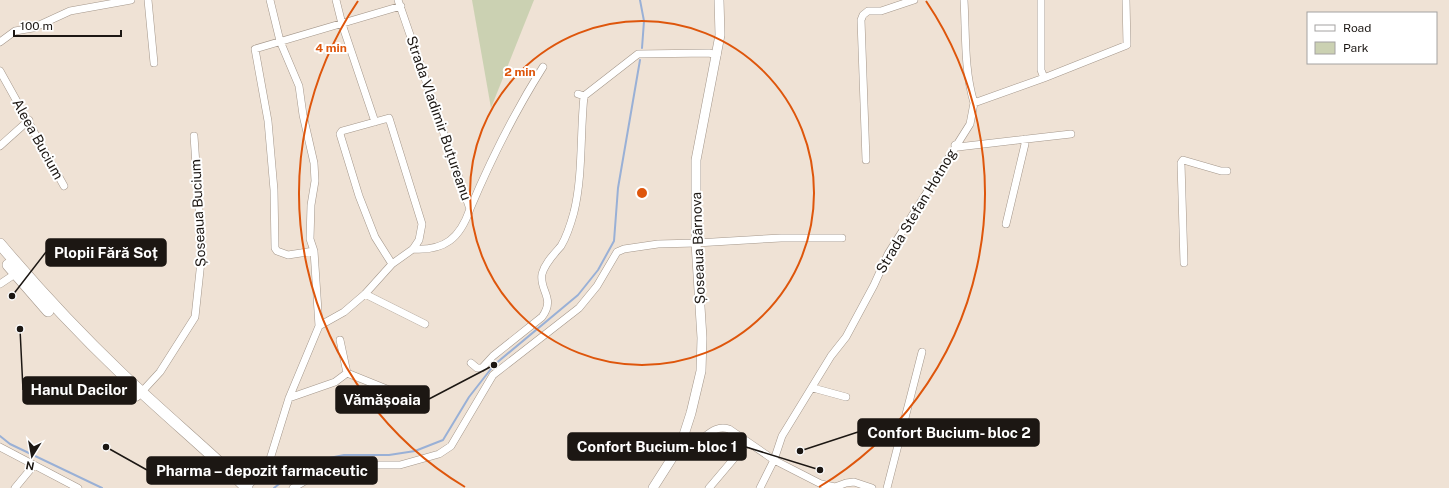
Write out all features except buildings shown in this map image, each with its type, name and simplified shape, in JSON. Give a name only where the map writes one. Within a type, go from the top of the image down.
[{"type":"main road","name":"Șoseaua Bârnova","points":[[653,488],[673,459],[681,444],[691,413],[701,371],[702,338],[696,243],[697,149],[717,55],[720,34],[719,0]]},
{"type":"main road","points":[[0,244],[19,272],[72,335],[247,488]]},
{"type":"main road","points":[[0,255],[19,272]]},
{"type":"main road","points":[[140,395],[237,488]]},
{"type":"street","points":[[0,42],[15,31],[34,28],[66,12],[131,0]]},
{"type":"street","points":[[148,0],[154,63]]},
{"type":"street","points":[[247,488],[269,461],[289,398],[319,326],[314,251],[310,239],[315,181],[314,163],[303,115],[299,86],[280,41],[270,0]]},
{"type":"street","points":[[336,0],[342,24],[375,122]]},
{"type":"street","points":[[866,160],[861,20],[863,15],[868,11],[881,11],[914,0]]},
{"type":"street","points":[[964,0],[967,68],[969,87],[974,103],[1044,78],[1127,45],[1126,0]]},
{"type":"street","points":[[1041,0],[1041,70],[1044,78]]},
{"type":"street","points":[[314,251],[288,255],[277,251],[275,248],[274,190],[268,121],[255,49],[342,24],[399,3]]},
{"type":"street","name":"Strada Vladimir Buțureanu","points":[[399,3],[470,209],[466,221],[454,239],[436,248],[424,250],[413,249]]},
{"type":"street","points":[[471,363],[477,368],[482,368],[493,356],[542,317],[546,311],[549,302],[542,274],[546,264],[567,234],[574,210],[580,166],[581,95],[638,54],[710,53],[717,55]]},
{"type":"street","points":[[470,209],[494,154],[520,104],[543,67]]},
{"type":"street","name":"Aleea Bucium","points":[[0,71],[29,120],[64,186]]},
{"type":"street","name":"Strada Stefan Hotnog","points":[[760,488],[774,460],[782,436],[832,356],[846,337],[871,291],[888,254],[955,145],[970,124],[974,103]]},
{"type":"street","points":[[319,326],[344,312],[365,294],[392,264],[413,249],[419,240],[422,224],[389,118],[342,131],[340,139],[359,196],[375,237],[392,264]]},
{"type":"street","points":[[0,146],[29,120]]},
{"type":"street","points":[[955,145],[958,147],[1071,134]]},
{"type":"street","name":"Șoseaua Bucium","points":[[140,395],[171,357],[195,317],[202,252],[194,136]]},
{"type":"street","points":[[1006,224],[1025,139]]},
{"type":"street","points":[[1184,263],[1181,163],[1183,160],[1220,171],[1227,171]]},
{"type":"street","points":[[293,488],[310,478],[346,466],[400,466],[439,454],[451,446],[494,375],[579,308],[597,286],[617,252],[638,246],[781,238],[842,238]]},
{"type":"street","points":[[0,284],[19,272]]},
{"type":"street","points":[[365,294],[425,324]]},
{"type":"street","points":[[340,340],[347,373]]},
{"type":"street","points":[[887,488],[922,352]]},
{"type":"street","points":[[289,398],[335,382],[347,373]]},
{"type":"street","points":[[347,373],[414,400]]},
{"type":"street","points":[[813,388],[846,396]]},
{"type":"street","points":[[681,444],[694,444],[717,428],[723,427],[729,429],[774,460],[821,484],[835,488],[846,483],[854,482],[872,488]]},
{"type":"street","points":[[709,488],[748,442]]},
{"type":"street","points":[[0,447],[34,464],[67,486],[78,488]]},
{"type":"street","points":[[14,488],[34,464]]},
{"type":"green space","points":[[472,0],[534,0],[491,108]]},
{"type":"waterway","points":[[640,0],[644,21],[642,48]]},
{"type":"waterway","points":[[274,488],[305,463],[344,455],[389,455],[415,451],[443,440],[469,397],[494,365],[578,295],[598,270],[614,241],[618,188],[640,60]]},
{"type":"waterway","points":[[0,436],[10,444],[102,488]]},
{"type":"place","name":"Plopii Fără Soț","points":[[12,296]]},
{"type":"place","name":"Hanul Dacilor","points":[[20,329]]},
{"type":"place","name":"Vămășoaia","points":[[494,365]]},
{"type":"place","name":"Pharma – depozit farmaceutic","points":[[106,447]]},
{"type":"place","name":"Confort Bucium- bloc 2","points":[[800,451]]},
{"type":"place","name":"Confort Bucium- bloc 1","points":[[820,470]]}]
